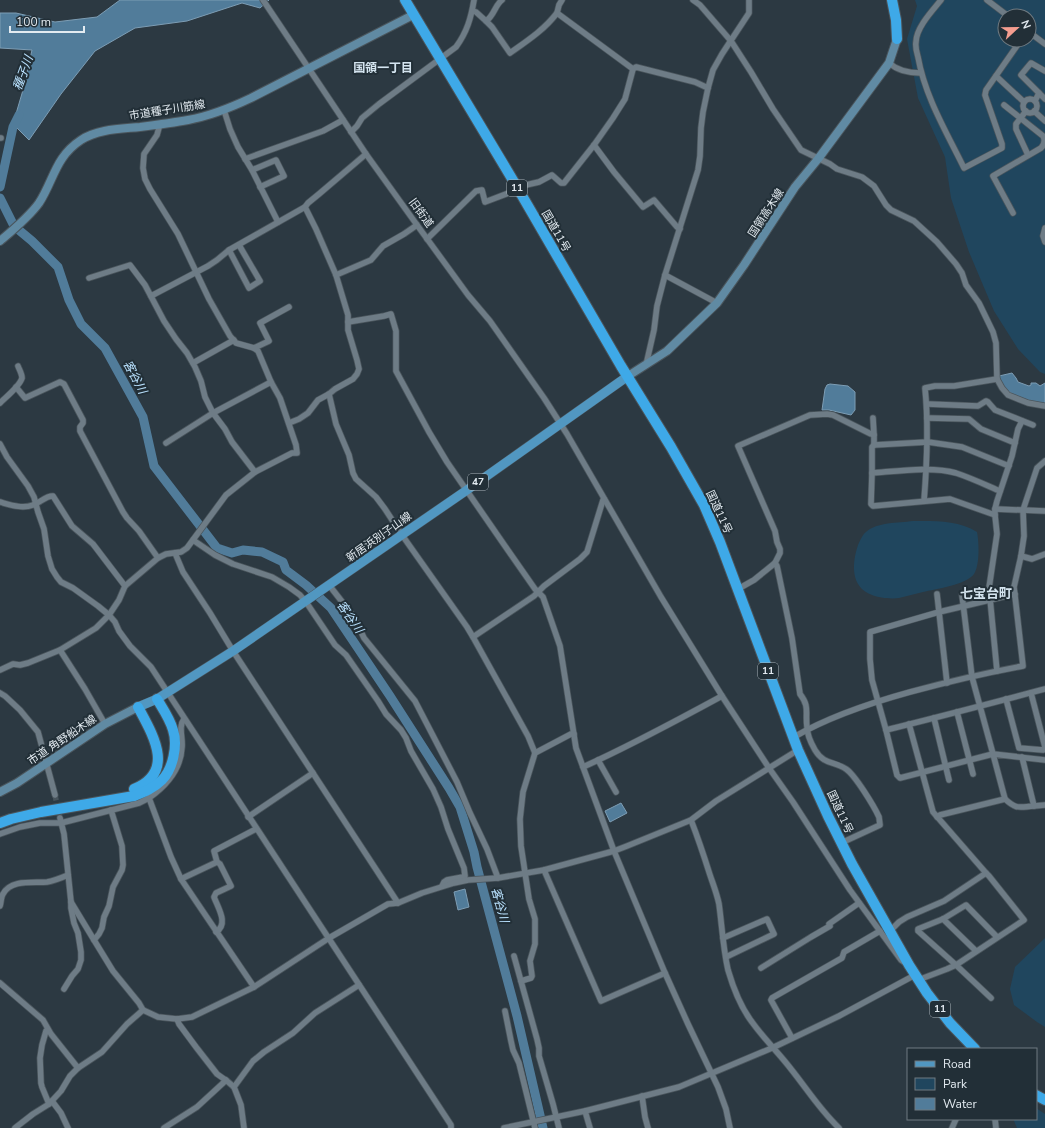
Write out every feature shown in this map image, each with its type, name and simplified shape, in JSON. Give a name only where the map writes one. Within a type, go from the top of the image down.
[{"type":"highway","name":"国道11号","points":[[405,0],[704,505],[720,542],[798,750],[828,816],[885,931],[927,994],[974,1048]]},
{"type":"highway","points":[[892,0],[896,20],[897,39]]},
{"type":"highway","points":[[0,823],[41,812],[134,796],[149,790],[162,780],[170,767],[174,754],[175,742],[174,731],[157,699]]},
{"type":"highway","points":[[0,818],[25,809],[46,804],[130,791],[143,786],[155,772],[158,761],[158,751],[154,739],[138,707]]},
{"type":"main road","name":"新居浜別子山線","points":[[138,707],[168,693],[233,651],[467,490],[628,376]]},
{"type":"street","name":"旧街道","points":[[264,0],[366,154],[468,295],[490,321],[544,398],[567,434],[661,597],[722,696],[859,903],[885,931]]},
{"type":"street","points":[[351,132],[362,118],[456,47],[464,37],[473,11],[474,0]]},
{"type":"street","points":[[486,21],[490,18],[499,2],[502,0]]},
{"type":"street","points":[[473,11],[492,27],[510,53],[535,36],[557,13],[560,3],[553,0]]},
{"type":"street","points":[[693,0],[700,5],[731,41],[796,145],[801,150],[837,169],[862,177],[874,186],[891,210],[914,221],[937,242],[962,273],[966,285],[979,303],[993,332],[996,343],[997,379],[1002,388],[1008,395],[1028,403],[1045,406]]},
{"type":"street","points":[[646,365],[654,330],[657,306],[698,170],[703,112],[713,70],[749,13],[749,0]]},
{"type":"street","points":[[941,0],[924,22],[918,33],[916,42],[921,73],[935,109],[964,168],[1002,148],[1002,144],[985,95],[986,90],[1015,48]]},
{"type":"street","points":[[987,0],[998,8]]},
{"type":"street","points":[[557,13],[633,69]]},
{"type":"street","name":"市道種子川筋線","points":[[2,240],[39,203],[59,162],[69,150],[81,140],[96,133],[189,120],[224,110],[309,69],[413,15]]},
{"type":"street","name":"国領高木線","points":[[628,376],[667,351],[717,303],[744,265],[795,187],[818,159],[889,63],[897,39]]},
{"type":"street","points":[[889,63],[894,67],[910,73],[921,73]]},
{"type":"street","points":[[1045,71],[1031,63],[1021,75],[1045,99]]},
{"type":"street","points":[[633,69],[636,67],[695,82],[708,88]]},
{"type":"street","points":[[427,239],[476,191],[482,190],[485,202],[514,191],[517,187],[538,182],[552,175],[561,183],[564,183],[594,145],[625,99],[633,69]]},
{"type":"street","points":[[996,76],[1024,102],[1023,106],[1026,111]]},
{"type":"street","points":[[1034,111],[1036,105],[1035,101],[1039,93]]},
{"type":"street","points":[[1024,102],[1031,99],[1035,101]]},
{"type":"street","points":[[1004,105],[1021,117],[1045,139],[1044,145],[1041,148],[993,176],[1013,213]]},
{"type":"street","points":[[224,110],[238,147],[252,170],[278,222]]},
{"type":"street","points":[[1026,111],[1034,111],[1045,121]]},
{"type":"street","points":[[1026,111],[1016,124],[1016,129],[1028,155]]},
{"type":"street","points":[[245,159],[323,131],[343,120]]},
{"type":"street","points":[[0,670],[13,664],[20,665],[28,663],[60,650],[96,628],[109,615],[119,600],[125,586],[158,558],[166,554],[181,552],[187,548],[226,495],[255,472],[292,453],[297,453],[296,445],[280,398],[270,382],[258,352],[254,348],[236,342],[230,336],[209,298],[178,234],[145,179],[143,168],[144,154],[157,135],[160,124]]},
{"type":"street","points":[[594,145],[643,207],[654,200],[677,228],[680,229]]},
{"type":"street","points":[[151,296],[217,260],[229,250],[305,207],[366,154]]},
{"type":"street","points":[[252,170],[276,160],[284,176],[260,187]]},
{"type":"street","points":[[289,423],[308,413],[318,400],[353,378],[359,369],[349,335],[348,315],[336,275],[316,228],[305,207]]},
{"type":"street","points":[[336,275],[371,260],[383,246],[417,225]]},
{"type":"street","points":[[1045,228],[1042,236],[1045,242]]},
{"type":"street","points":[[229,250],[249,288],[260,281],[238,245]]},
{"type":"street","points":[[89,278],[130,265],[145,285],[164,321],[193,363],[201,381],[205,397],[213,413],[225,429],[232,442],[255,472]]},
{"type":"street","points":[[666,275],[717,303]]},
{"type":"street","points":[[254,348],[269,341],[260,323],[289,307]]},
{"type":"street","points":[[348,322],[391,314],[396,331],[396,371],[447,462],[535,589],[543,597],[560,646],[576,748],[582,767],[614,850],[666,973],[712,1074],[726,1109],[730,1128]]},
{"type":"street","points":[[193,363],[234,340]]},
{"type":"street","points":[[0,403],[16,387],[22,378],[18,366]]},
{"type":"street","points":[[924,501],[928,442],[925,388],[935,386],[954,386],[997,379]]},
{"type":"street","points":[[16,387],[25,398],[60,382],[64,384],[83,420],[80,431],[123,512],[139,530],[158,558]]},
{"type":"street","points":[[166,443],[213,413],[270,382]]},
{"type":"street","points":[[329,394],[336,424],[349,455],[356,479],[376,497],[473,637],[528,736],[535,753],[523,792],[521,811],[521,846],[529,899],[535,919],[535,944],[530,961],[532,976],[531,978],[521,981]]},
{"type":"street","points":[[927,404],[978,406],[986,401],[995,410],[1033,425]]},
{"type":"street","points":[[738,589],[754,580],[775,563],[780,553],[775,531],[738,446],[810,415],[833,415],[871,434],[874,434]]},
{"type":"street","points":[[873,418],[874,445],[872,447],[871,504],[873,506],[950,499],[995,516]]},
{"type":"street","points":[[927,418],[969,419],[981,429],[1015,443]]},
{"type":"street","points":[[998,671],[989,588],[997,534],[995,509],[1009,466],[1018,429],[1022,421]]},
{"type":"street","points":[[874,445],[928,442],[962,447],[1009,466]]},
{"type":"street","points":[[0,444],[34,497],[44,529],[48,556],[52,570],[61,582],[92,601],[109,615],[130,646],[151,667],[451,1125],[451,1128]]},
{"type":"street","points":[[794,737],[807,729],[878,701],[946,682],[1023,666],[1014,587],[1024,536],[1023,510],[1037,468],[1045,461]]},
{"type":"street","points":[[872,472],[940,470],[956,473],[1000,491]]},
{"type":"street","points":[[0,502],[22,507],[32,506],[49,496],[53,496],[72,526],[93,544],[125,586]]},
{"type":"street","points":[[473,637],[522,604],[587,552],[604,499]]},
{"type":"street","points":[[995,509],[1045,511]]},
{"type":"street","points":[[193,539],[215,555],[233,564],[272,578],[308,600],[335,644],[346,655],[386,714],[401,730],[411,751],[433,789],[464,868],[465,876],[447,880],[442,886]]},
{"type":"street","points":[[175,553],[183,572],[233,651],[398,903]]},
{"type":"street","points":[[1021,556],[1032,559],[1045,554]]},
{"type":"street","points":[[775,563],[777,566],[792,638],[800,694],[805,700],[807,706],[807,729],[810,739],[815,751],[824,761],[843,767],[853,775],[879,817],[880,825],[842,843]]},
{"type":"street","points":[[328,586],[354,617],[364,638],[415,701],[457,782],[487,849],[497,878]]},
{"type":"street","points":[[937,594],[946,682]]},
{"type":"street","points":[[1014,594],[939,612],[870,632],[872,680],[897,775],[900,778],[993,754],[1045,760]]},
{"type":"street","points":[[962,595],[972,676],[1005,799],[1016,807],[1045,805]]},
{"type":"street","points":[[60,650],[105,724]]},
{"type":"street","points":[[886,730],[1045,689]]},
{"type":"street","points":[[0,693],[20,710],[38,732],[54,795]]},
{"type":"street","points":[[1006,699],[1019,748],[1043,750],[1045,747],[1031,693]]},
{"type":"street","points":[[582,767],[666,726],[722,696]]},
{"type":"street","name":"市道 角野船木線","points":[[0,792],[46,764],[105,724],[138,707]]},
{"type":"street","points":[[957,712],[973,774]]},
{"type":"street","points":[[934,718],[950,780]]},
{"type":"street","points":[[0,834],[20,827],[61,821],[111,810],[139,803],[149,798],[159,791],[171,778],[179,762],[182,747],[181,723],[184,719]]},
{"type":"street","points":[[504,1128],[535,1124],[556,1117],[679,1087],[712,1074],[772,1048],[916,977],[947,969],[956,965],[996,937],[1024,920],[989,876],[933,812],[909,724]]},
{"type":"street","points":[[535,753],[571,734],[574,734]]},
{"type":"street","points":[[71,902],[113,971],[143,1010],[158,1017],[177,1019],[192,1017],[254,987],[329,938],[388,904],[398,903],[442,886],[468,880],[497,878],[544,870],[614,850],[690,820],[716,801],[798,750]]},
{"type":"street","points":[[1022,757],[1034,806]]},
{"type":"street","points":[[598,760],[616,792]]},
{"type":"street","points":[[248,817],[313,773]]},
{"type":"street","points":[[149,798],[171,857],[181,879],[254,987]]},
{"type":"street","points":[[937,817],[1005,799]]},
{"type":"street","points":[[94,940],[102,928],[113,887],[123,865],[122,846],[111,810]]},
{"type":"street","points":[[690,820],[702,849],[719,903],[728,970],[734,988],[746,1013],[751,1022],[772,1048],[780,1055],[820,1108],[838,1128]]},
{"type":"street","points":[[61,821],[64,834],[71,908],[82,952],[78,969],[64,989]]},
{"type":"street","points":[[216,932],[220,930],[222,926],[222,916],[214,898],[216,893],[231,886],[218,862],[214,851],[256,829]]},
{"type":"street","points":[[181,879],[218,862]]},
{"type":"street","points":[[544,870],[601,1001],[666,973]]},
{"type":"street","points":[[792,1038],[771,1000],[772,998],[842,958],[844,952],[885,931],[907,917],[944,901],[986,873]]},
{"type":"street","points":[[0,906],[3,894],[10,887],[20,883],[52,881],[68,875]]},
{"type":"street","points":[[761,968],[830,926],[829,924],[859,903]]},
{"type":"street","points":[[991,998],[918,930],[944,918],[966,905],[996,937]]},
{"type":"street","points":[[723,938],[767,918],[774,934],[726,957]]},
{"type":"street","points":[[944,918],[976,951]]},
{"type":"street","points":[[514,956],[537,1038],[539,1056],[559,1128]]},
{"type":"street","points":[[0,984],[42,1020],[46,1025],[47,1030],[78,1068]]},
{"type":"street","points":[[234,1087],[253,1061],[264,1052],[293,1033],[315,1013],[359,985]]},
{"type":"street","points":[[15,1128],[33,1114],[51,1103],[70,1076],[78,1068],[102,1052],[127,1024],[143,1010]]},
{"type":"street","points":[[505,1011],[510,1041],[519,1063],[535,1124]]},
{"type":"street","points":[[177,1019],[187,1035],[217,1074],[234,1087],[240,1105],[244,1128]]},
{"type":"street","points":[[47,1030],[42,1045],[40,1058],[41,1083],[51,1103],[61,1114],[68,1128]]},
{"type":"street","points":[[164,1128],[197,1107],[226,1080]]},
{"type":"street","points":[[642,1096],[648,1128]]},
{"type":"street","points":[[585,1111],[590,1128]]},
{"type":"green space","points":[[915,0],[1045,0],[1045,374],[1040,372],[1018,349],[994,311],[969,252],[951,198],[945,157],[918,98],[907,39],[917,6]]},
{"type":"green space","points":[[913,521],[938,521],[954,523],[977,532],[979,547],[977,565],[974,574],[970,578],[958,584],[899,598],[878,597],[865,591],[856,580],[854,574],[856,552],[863,535],[876,526]]},
{"type":"green space","points":[[1045,938],[1045,1027],[1014,1005],[1010,989],[1015,967]]},
{"type":"green space","points":[[1037,1109],[1045,1114],[1045,1128],[1017,1128],[1014,1121],[1037,1120]]},
{"type":"water","points":[[120,0],[269,0],[260,8],[242,3],[187,21],[135,28],[95,51],[61,94],[29,140],[13,124],[23,90],[32,50],[0,48],[0,13],[16,13],[55,22],[97,17]]},
{"type":"water","points":[[1012,373],[1018,382],[1029,386],[1031,383],[1036,383],[1040,386],[1045,383],[1045,404],[1024,399],[1006,389],[999,376]]},
{"type":"water","points":[[827,385],[848,386],[855,392],[855,410],[851,415],[822,410],[825,389]]},
{"type":"water","points":[[621,803],[627,813],[610,822],[605,811]]},
{"type":"water","points":[[465,889],[469,907],[458,910],[454,892]]},
{"type":"waterway","name":"種子川","points":[[0,187],[13,127],[19,115]]},
{"type":"waterway","name":"客谷川","points":[[0,198],[14,226],[32,241],[58,267],[69,300],[81,324],[105,348],[143,417],[154,466],[217,548],[232,553],[243,550],[262,552],[283,562],[286,570],[306,585],[331,608],[449,788],[460,807],[474,852],[517,1016],[543,1128]]},
{"type":"tunnel","points":[[55,795],[60,818]]},
{"type":"district","name":"国領一丁目","points":[[383,68]]},
{"type":"district","name":"七宝台町","points":[[986,594]]}]
